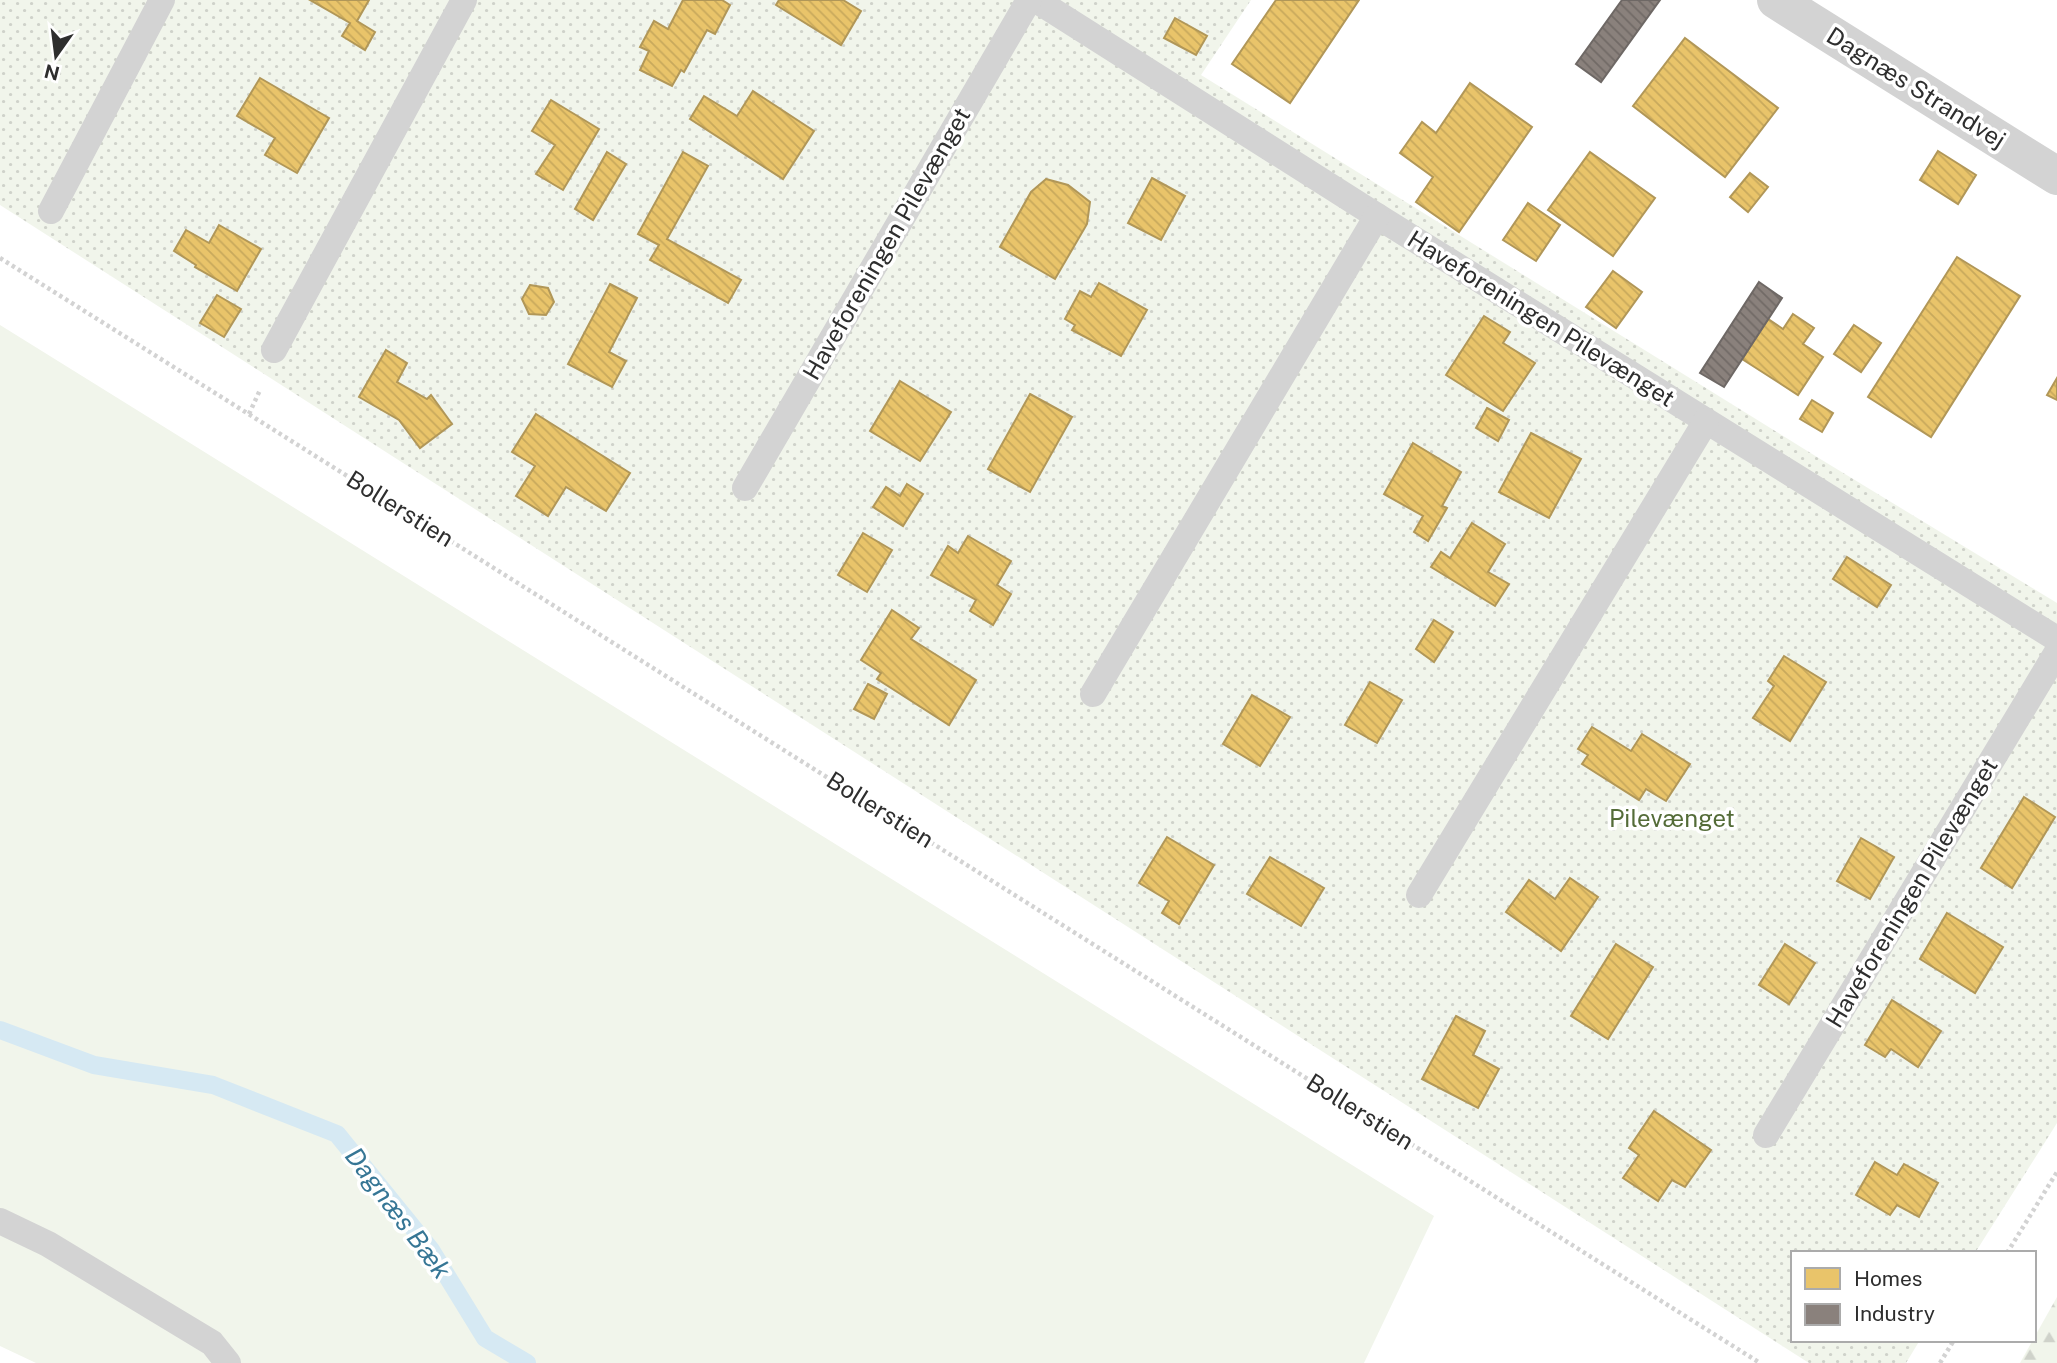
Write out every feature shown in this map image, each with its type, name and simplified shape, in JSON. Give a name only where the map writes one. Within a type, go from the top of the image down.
[{"type":"street","name":"Dagnæs Strandvej","points":[[1776,0],[2057,176]]},
{"type":"lane","points":[[51,211],[162,0]]},
{"type":"lane","points":[[274,350],[464,0]]},
{"type":"lane","name":"Haveforeningen Pilevænget","points":[[745,488],[1029,0]]},
{"type":"lane","name":"Haveforeningen Pilevænget","points":[[1036,0],[1377,216],[2057,639]]},
{"type":"lane","points":[[1093,694],[1377,216]]},
{"type":"lane","points":[[1419,895],[1706,421]]},
{"type":"lane","name":"Haveforeningen Pilevænget","points":[[1766,1135],[2057,652]]},
{"type":"lane","points":[[0,1221],[48,1244],[212,1343],[228,1363]]},
{"type":"path","name":"Bollerstien","points":[[0,258],[1759,1363]]},
{"type":"path","points":[[2008,1251],[2057,1172]]},
{"type":"path","points":[[1940,1363],[1953,1342]]},
{"type":"green space","name":"Pilevænget","points":[[0,0],[1251,0],[1201,75],[2057,603],[2057,1123],[1976,1251],[1791,1251],[1791,1342],[1919,1342],[1906,1363],[1809,1363],[0,205]]},
{"type":"green space","points":[[0,325],[1434,1216],[1364,1363],[36,1363],[0,1346]]},
{"type":"green space","points":[[2057,1297],[2057,1363],[2020,1363],[2032,1342],[2036,1342],[2036,1334]]},
{"type":"building: Homes","points":[[310,0],[369,0],[357,21],[375,32],[365,50],[342,36],[350,23]]},
{"type":"building: Homes","points":[[683,0],[722,0],[730,5],[715,34],[707,30],[684,72],[681,70],[672,86],[640,70],[649,51],[640,47],[654,21],[668,29]]},
{"type":"building: Homes","points":[[779,0],[843,0],[861,11],[841,45],[776,5]]},
{"type":"building: Homes","points":[[1276,0],[1359,0],[1290,103],[1232,64]]},
{"type":"building: Homes","points":[[1175,18],[1207,36],[1196,55],[1164,38]]},
{"type":"building: Homes","points":[[1685,38],[1778,108],[1725,177],[1633,106]]},
{"type":"building: Homes","points":[[260,78],[329,118],[297,173],[265,155],[275,138],[237,116]]},
{"type":"building: Homes","points":[[1470,83],[1532,127],[1459,232],[1416,202],[1433,177],[1400,153],[1422,122],[1436,133]]},
{"type":"building: Homes","points":[[753,91],[814,131],[783,179],[690,119],[704,96],[737,116]]},
{"type":"building: Homes","points":[[551,100],[599,129],[563,190],[536,174],[555,145],[532,131]]},
{"type":"building: Homes","points":[[1938,151],[1976,175],[1958,204],[1920,180]]},
{"type":"building: Homes","points":[[607,152],[626,164],[593,220],[575,209]]},
{"type":"building: Homes","points":[[683,152],[708,166],[667,239],[741,280],[728,303],[650,260],[659,245],[638,234]]},
{"type":"building: Homes","points":[[1590,152],[1655,198],[1613,256],[1548,210]]},
{"type":"building: Homes","points":[[1750,173],[1768,187],[1748,212],[1730,197]]},
{"type":"building: Homes","points":[[1152,178],[1185,196],[1161,240],[1128,223]]},
{"type":"building: Homes","points":[[1046,179],[1068,185],[1090,202],[1087,224],[1055,279],[1000,247],[1031,192]]},
{"type":"building: Homes","points":[[1528,203],[1560,225],[1536,261],[1503,240]]},
{"type":"building: Homes","points":[[219,225],[261,249],[237,291],[195,267],[196,265],[174,251],[186,230],[209,243]]},
{"type":"building: Homes","points":[[1957,257],[2020,296],[1931,437],[1868,397]]},
{"type":"building: Homes","points":[[1613,271],[1642,292],[1616,328],[1586,307]]},
{"type":"building: Homes","points":[[1099,283],[1147,310],[1121,356],[1072,330],[1075,325],[1065,319],[1080,291],[1091,297]]},
{"type":"building: Homes","points":[[610,284],[637,298],[609,352],[626,361],[612,387],[568,364]]},
{"type":"building: Homes","points":[[530,285],[548,288],[554,302],[546,315],[529,314],[522,299]]},
{"type":"building: Homes","points":[[217,295],[241,309],[224,337],[200,323]]},
{"type":"building: Homes","points":[[1793,314],[1814,328],[1803,344],[1823,357],[1798,395],[1742,359],[1768,319],[1783,329]]},
{"type":"building: Homes","points":[[1484,316],[1510,332],[1503,343],[1535,363],[1503,411],[1446,375]]},
{"type":"building: Homes","points":[[1854,325],[1881,343],[1861,372],[1834,354]]},
{"type":"building: Homes","points":[[386,350],[407,363],[397,382],[427,399],[431,395],[452,424],[420,448],[399,420],[359,397]]},
{"type":"building: Homes","points":[[2057,378],[2057,400],[2047,395]]},
{"type":"building: Homes","points":[[900,381],[951,412],[920,461],[870,431]]},
{"type":"building: Homes","points":[[1030,394],[1072,417],[1030,492],[988,469]]},
{"type":"building: Homes","points":[[1812,400],[1833,413],[1822,432],[1800,419]]},
{"type":"building: Homes","points":[[1487,408],[1509,420],[1498,441],[1476,428]]},
{"type":"building: Homes","points":[[536,414],[630,473],[606,511],[566,487],[548,516],[516,496],[535,466],[512,452]]},
{"type":"building: Homes","points":[[1531,433],[1581,459],[1549,518],[1499,492]]},
{"type":"building: Homes","points":[[1413,443],[1461,472],[1442,506],[1447,508],[1428,541],[1414,532],[1423,516],[1384,494]]},
{"type":"building: Homes","points":[[907,484],[923,494],[903,526],[873,507],[886,487],[900,496]]},
{"type":"building: Homes","points":[[1472,523],[1505,544],[1488,572],[1509,584],[1495,606],[1431,567],[1441,552],[1450,558]]},
{"type":"building: Homes","points":[[863,533],[892,550],[867,592],[838,575]]},
{"type":"building: Homes","points":[[968,536],[1011,561],[997,585],[1011,594],[993,625],[970,611],[976,600],[931,575],[948,546],[958,553]]},
{"type":"building: Homes","points":[[1847,557],[1891,585],[1877,607],[1833,579]]},
{"type":"building: Homes","points":[[892,610],[919,628],[911,639],[976,680],[949,725],[877,679],[881,673],[861,660]]},
{"type":"building: Homes","points":[[1434,620],[1453,632],[1434,662],[1416,649]]},
{"type":"building: Homes","points":[[1784,656],[1826,682],[1790,741],[1753,718],[1774,686],[1768,681]]},
{"type":"building: Homes","points":[[1370,682],[1402,700],[1377,743],[1345,725]]},
{"type":"building: Homes","points":[[868,684],[887,694],[874,719],[854,709]]},
{"type":"building: Homes","points":[[1252,695],[1290,717],[1260,766],[1223,744]]},
{"type":"building: Homes","points":[[1592,727],[1631,751],[1642,734],[1690,764],[1666,801],[1646,789],[1639,800],[1582,764],[1588,755],[1578,749]]},
{"type":"building: Homes","points":[[2024,797],[2055,817],[2012,888],[1981,868]]},
{"type":"building: Homes","points":[[1167,837],[1214,865],[1179,924],[1162,913],[1169,901],[1139,883]]},
{"type":"building: Homes","points":[[1861,838],[1894,857],[1870,899],[1837,881]]},
{"type":"building: Homes","points":[[1270,857],[1324,888],[1301,926],[1247,894]]},
{"type":"building: Homes","points":[[1570,878],[1598,897],[1561,951],[1506,912],[1529,880],[1555,899]]},
{"type":"building: Homes","points":[[1947,913],[2003,947],[1975,993],[1920,959]]},
{"type":"building: Homes","points":[[1616,944],[1653,967],[1608,1039],[1571,1016]]},
{"type":"building: Homes","points":[[1785,944],[1815,963],[1789,1004],[1759,985]]},
{"type":"building: Homes","points":[[1892,1000],[1941,1031],[1918,1067],[1891,1049],[1885,1057],[1865,1045]]},
{"type":"building: Homes","points":[[1456,1016],[1485,1031],[1473,1055],[1499,1069],[1478,1108],[1422,1079]]},
{"type":"building: Homes","points":[[1654,1111],[1711,1150],[1685,1187],[1672,1180],[1658,1201],[1623,1178],[1639,1155],[1629,1148]]},
{"type":"building: Homes","points":[[1875,1162],[1897,1175],[1904,1164],[1938,1183],[1919,1217],[1897,1205],[1890,1215],[1856,1195]]},
{"type":"building: Industry","points":[[1622,0],[1660,0],[1601,82],[1576,64]]},
{"type":"building: Industry","points":[[1759,282],[1782,298],[1724,387],[1700,373]]},
{"type":"waterway","name":"Dagnæs Bæk","points":[[0,1030],[94,1065],[213,1085],[337,1134],[431,1250],[485,1338],[527,1363]]}]
